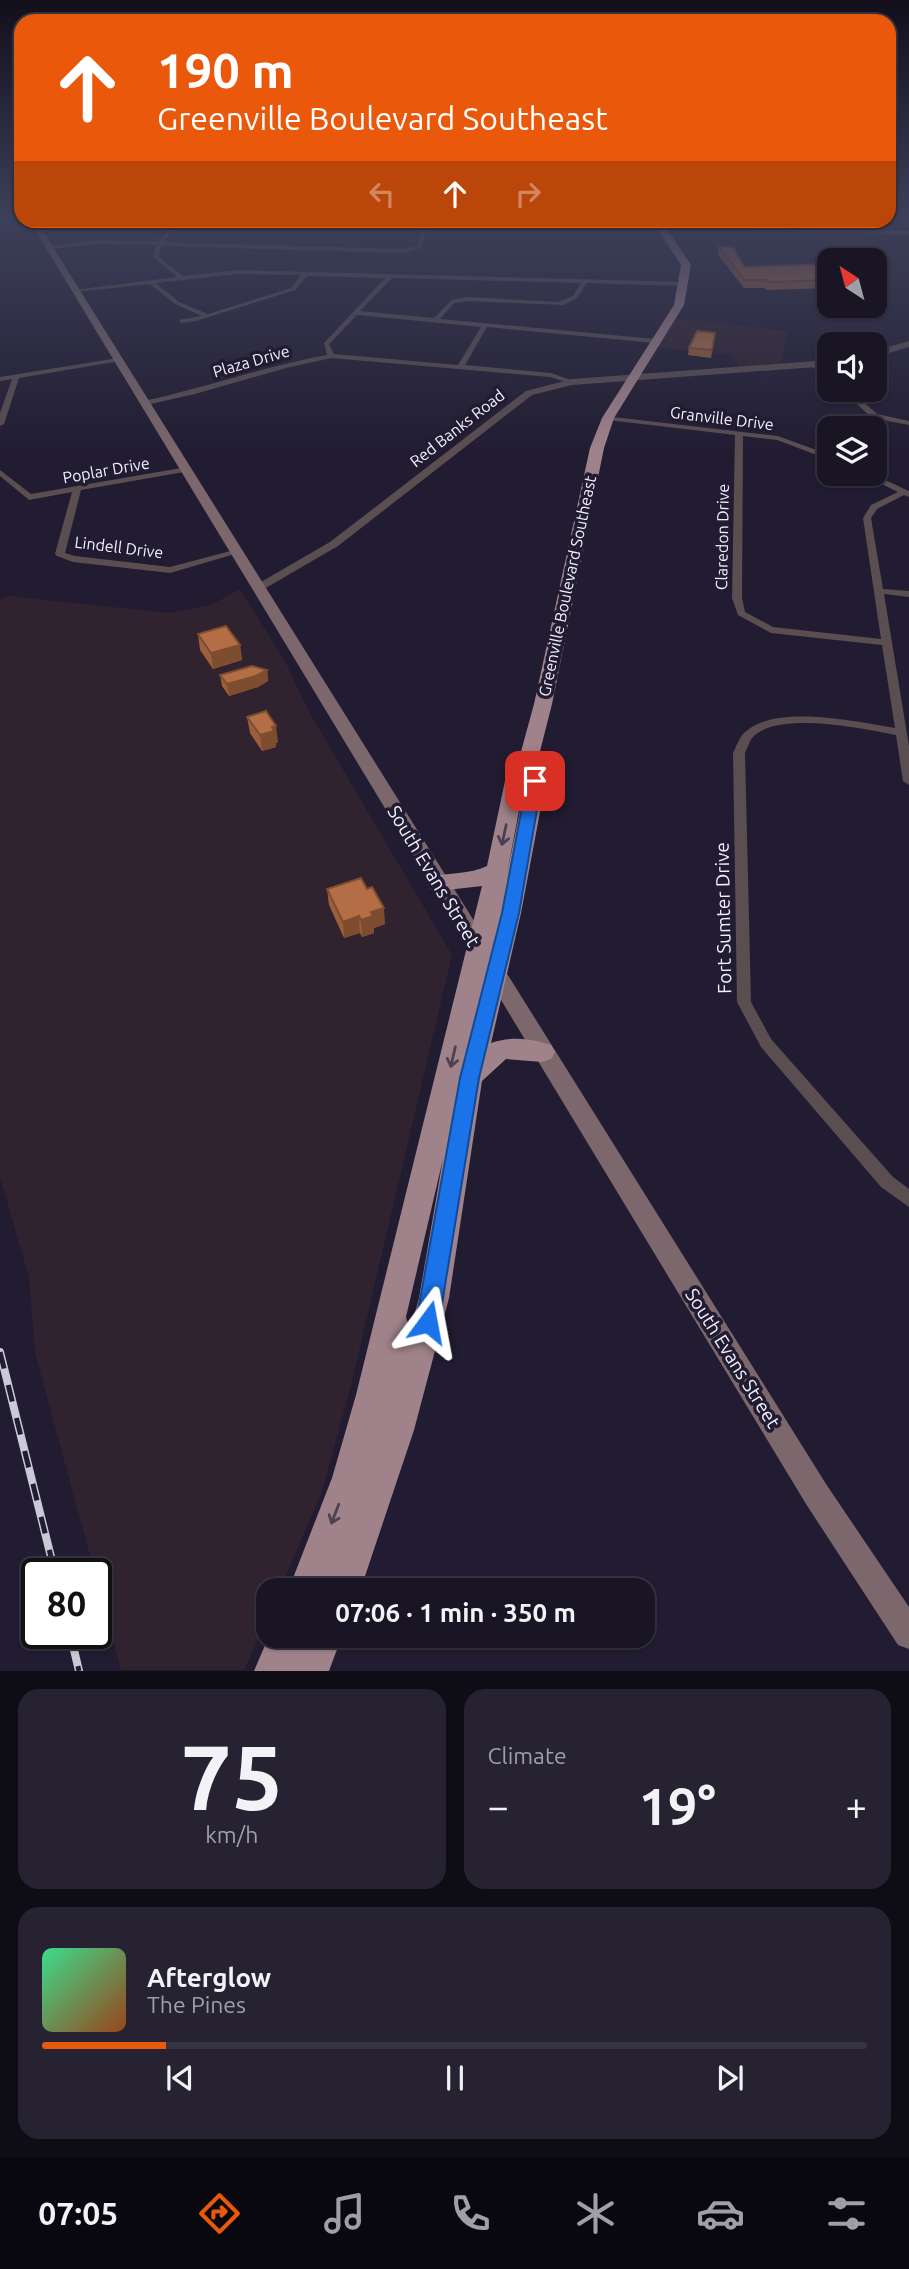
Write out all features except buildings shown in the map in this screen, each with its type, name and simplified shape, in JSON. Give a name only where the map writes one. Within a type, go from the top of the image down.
[{"type":"highway","name":"Greenville Boulevard Southeast","points":[[487,962],[510,913],[535,781],[525,773],[543,704],[595,456],[608,418],[678,305],[680,297]]},
{"type":"highway","points":[[347,1578],[398,1430],[434,1298],[487,962],[496,871],[515,781],[525,773]]},
{"type":"highway","points":[[438,883],[479,879],[496,871]]},
{"type":"highway","points":[[311,1578],[349,1478],[487,962]]},
{"type":"highway","points":[[470,1078],[494,1052],[510,1047],[542,1052]]},
{"type":"highway","points":[[392,1313],[399,1358],[388,1412],[398,1430]]},
{"type":"highway","points":[[357,1548],[361,1497],[375,1433],[365,1419]]},
{"type":"highway","points":[[273,1671],[283,1648]]},
{"type":"highway","points":[[310,1671],[319,1648]]},
{"type":"main road","name":"South Evans Street","points":[[80,297],[260,586],[542,1052],[816,1494],[909,1634]]},
{"type":"street","points":[[170,297],[177,303],[208,316]]},
{"type":"street","points":[[181,321],[208,316],[268,297]]},
{"type":"street","points":[[331,356],[326,344],[372,297]]},
{"type":"street","points":[[436,320],[452,302],[467,299],[558,304],[573,301],[577,297]]},
{"type":"street","points":[[358,313],[654,341]]},
{"type":"street","points":[[461,366],[485,325]]},
{"type":"street","points":[[887,350],[909,344]]},
{"type":"street","name":"Plaza Drive","points":[[146,403],[170,399],[304,360],[331,356],[551,375],[572,382]]},
{"type":"street","points":[[0,379],[118,360]]},
{"type":"street","points":[[813,365],[817,368]]},
{"type":"street","name":"Red Banks Road","points":[[260,586],[334,544],[520,399],[540,389],[572,382],[817,365]]},
{"type":"street","points":[[0,424],[16,377]]},
{"type":"street","points":[[859,402],[875,416],[909,422]]},
{"type":"street","name":"Granville Drive","points":[[608,418],[778,438],[817,453]]},
{"type":"street","name":"Claredon Drive","points":[[739,434],[737,598],[741,613],[771,630],[888,643]]},
{"type":"street","name":"Poplar Drive","points":[[0,472],[29,497],[187,470]]},
{"type":"street","points":[[887,484],[906,493]]},
{"type":"street","name":"Lindell Drive","points":[[77,490],[60,554],[73,559],[170,570],[238,552]]},
{"type":"street","points":[[906,493],[874,506],[867,518],[909,781]]},
{"type":"street","points":[[878,591],[909,594]]},
{"type":"street","name":"Fort Sumter Drive","points":[[901,732],[799,720],[776,721],[747,734],[741,742],[739,753],[744,1002],[766,1042],[887,1182],[909,1199]]},
{"type":"shaded area","points":[[670,318],[788,331],[780,365],[740,368],[732,355],[651,347]]},
{"type":"shaded area","points":[[240,589],[286,663],[308,710],[452,955],[351,1386],[321,1495],[285,1578],[256,1578],[256,1644],[244,1670],[121,1670],[112,1637],[112,1558],[91,1558],[35,1353],[29,1278],[0,1177],[0,599],[9,596],[169,613],[211,605]]},
{"type":"railway","points":[[0,1352],[51,1558]]},
{"type":"railway","points":[[74,1649],[79,1671]]},
{"type":"route","points":[[428,1322],[480,1027],[510,913],[535,781]]}]
